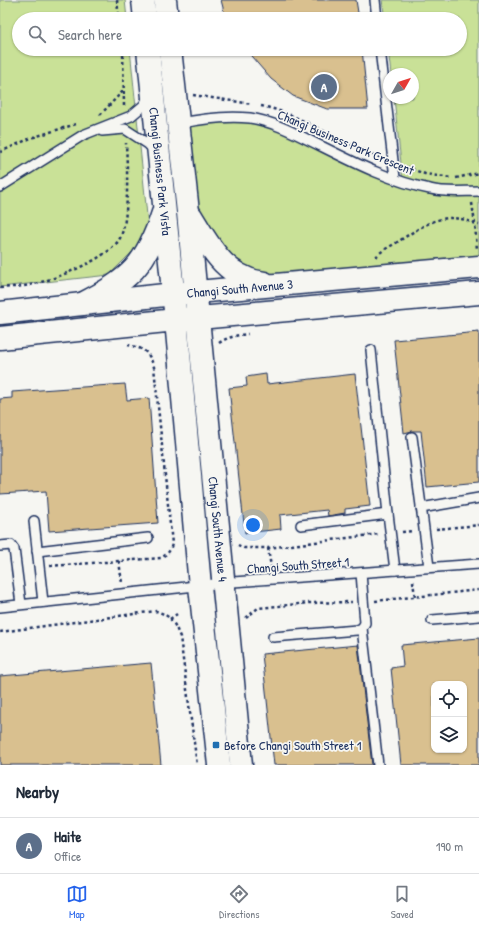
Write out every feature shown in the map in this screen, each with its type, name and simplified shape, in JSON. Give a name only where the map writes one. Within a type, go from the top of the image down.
[{"type":"main road","points":[[143,0],[144,12]]},
{"type":"main road","points":[[165,0],[166,12]]},
{"type":"main road","name":"Changi Business Park Vista","points":[[149,56],[152,88],[172,125]]},
{"type":"main road","name":"Changi Business Park Vista","points":[[170,56],[172,125],[188,212],[185,293]]},
{"type":"main road","name":"Changi Business Park Vista","points":[[172,125],[158,154],[165,206],[185,293]]},
{"type":"main road","points":[[82,304],[108,291],[126,278],[142,261],[157,231],[165,206]]},
{"type":"main road","points":[[188,212],[208,244],[220,260],[231,270],[250,281],[277,285]]},
{"type":"main road","name":"Changi South Avenue 3","points":[[0,313],[185,293],[479,267]]},
{"type":"main road","name":"Changi South Avenue 4","points":[[185,293],[198,318],[240,765]]},
{"type":"main road","name":"Changi South Avenue 4","points":[[185,293],[176,320],[200,586],[219,765]]},
{"type":"main road","name":"Changi South Avenue 3","points":[[0,338],[176,320],[479,293]]},
{"type":"lane","points":[[374,0],[376,12]]},
{"type":"lane","points":[[381,56],[394,178]]},
{"type":"lane","points":[[0,187],[83,135],[131,116],[144,105],[152,88]]},
{"type":"lane","name":"Changi Business Park Crescent","points":[[172,125],[222,118],[250,118],[279,126],[350,160],[394,178],[432,190],[479,191]]},
{"type":"lane","points":[[90,132],[125,129],[148,144],[158,154]]},
{"type":"lane","points":[[371,350],[395,570]]},
{"type":"lane","points":[[412,437],[429,567]]},
{"type":"lane","points":[[421,508],[479,498]]},
{"type":"lane","points":[[301,525],[388,514]]},
{"type":"lane","points":[[34,521],[43,602]]},
{"type":"lane","points":[[37,551],[148,538]]},
{"type":"lane","points":[[0,546],[11,546],[14,549],[21,604]]},
{"type":"lane","name":"Changi South Street 1","points":[[0,607],[272,579],[479,564]]},
{"type":"lane","points":[[360,573],[365,623],[362,628],[378,765]]},
{"type":"lane","points":[[432,620],[479,616]]},
{"type":"lane","points":[[273,637],[357,630],[362,628]]},
{"type":"path","points":[[117,0],[119,12]]},
{"type":"path","points":[[123,56],[124,119]]},
{"type":"path","points":[[172,125],[190,105],[193,95],[190,89]]},
{"type":"path","points":[[94,117],[99,115],[124,91]]},
{"type":"path","points":[[193,95],[269,108],[297,118],[335,138]]},
{"type":"path","points":[[0,152],[31,138],[83,121]]},
{"type":"path","points":[[0,288],[31,285],[69,272],[92,262],[109,251],[119,239],[124,225],[127,173],[125,129]]},
{"type":"path","points":[[341,141],[393,163],[425,174],[454,178],[479,173]]},
{"type":"path","points":[[469,191],[476,239]]},
{"type":"path","points":[[375,276],[375,260],[378,255],[433,221],[447,218],[462,219],[479,225]]},
{"type":"path","points":[[216,349],[218,343]]},
{"type":"path","points":[[39,567],[161,558],[171,551],[172,544],[154,367],[149,354],[138,347],[128,344],[121,345]]},
{"type":"path","points":[[236,543],[244,548],[268,548],[391,532]]},
{"type":"path","points":[[268,548],[272,579]]},
{"type":"path","points":[[119,561],[123,594]]},
{"type":"path","points":[[244,622],[247,616],[258,608],[309,603],[363,602],[479,590]]},
{"type":"path","points":[[0,632],[156,611],[167,615],[175,626],[180,637],[197,765]]},
{"type":"path","points":[[170,619],[177,614]]},
{"type":"green space","points":[[0,0],[125,0],[126,12],[12,12],[12,56],[131,56],[149,235],[109,275],[0,287]]},
{"type":"green space","points":[[382,0],[479,0],[479,266],[251,281],[189,212],[189,121],[250,119],[403,182],[395,104],[419,104],[419,68],[390,68],[389,56],[467,56],[467,12],[384,12]]},
{"type":"building","points":[[221,0],[356,0],[358,12],[224,12]]},
{"type":"building","points":[[251,56],[363,56],[368,109],[327,109],[293,96],[271,79]]},
{"type":"building","points":[[479,332],[479,482],[427,487],[421,431],[404,433],[394,340]]},
{"type":"building","points":[[266,374],[267,384],[355,374],[370,506],[345,509],[345,513],[328,516],[327,510],[280,515],[281,529],[245,533],[229,388],[247,386],[246,377]]},
{"type":"building","points":[[125,384],[127,400],[149,398],[158,523],[49,531],[46,491],[0,494],[0,399],[12,398],[12,392]]},
{"type":"building","points":[[479,638],[479,765],[401,765],[391,668],[403,666],[401,645]]},
{"type":"building","points":[[358,645],[372,765],[274,765],[262,654]]},
{"type":"building","points":[[151,663],[161,765],[0,765],[0,676]]},
{"type":"place","name":"Haite","points":[[324,87]]},
{"type":"place","name":"Before Changi South Street 1","points":[[216,745]]}]
